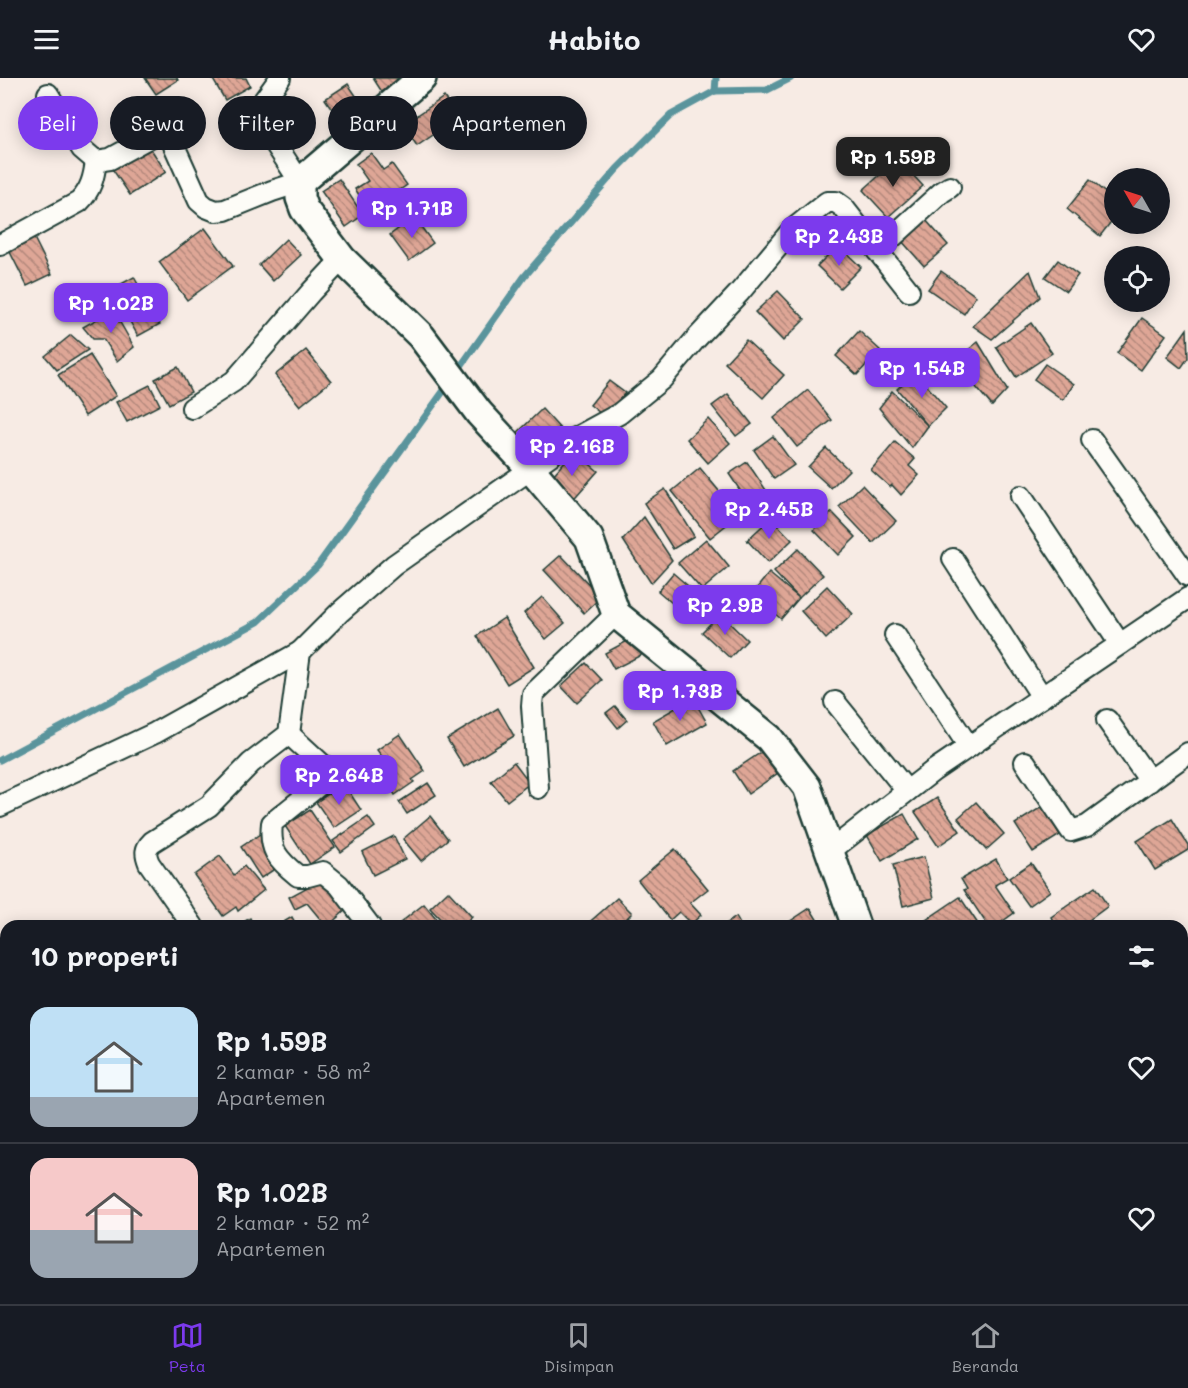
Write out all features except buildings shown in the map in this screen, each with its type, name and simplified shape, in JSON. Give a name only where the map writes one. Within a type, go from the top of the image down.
[{"type":"street","points":[[280,78],[259,107],[258,117],[300,182],[300,198],[304,209],[342,259],[421,336],[479,413],[530,468],[589,538],[616,614],[769,738],[807,786],[854,920]]},
{"type":"street","points":[[48,94],[82,149],[96,160],[110,159],[154,135],[161,133],[166,135],[172,141],[199,201],[216,211],[225,210],[300,182],[422,78]]},
{"type":"street","points":[[0,245],[79,202],[92,185],[96,160]]},
{"type":"street","points":[[877,251],[942,192],[950,188]]},
{"type":"street","points":[[0,806],[156,733],[300,652],[340,612],[394,565],[530,468],[596,425],[619,414],[662,379],[792,230],[827,202],[836,202],[843,207],[909,291]]},
{"type":"street","points":[[192,408],[234,381],[342,259]]},
{"type":"street","points":[[1092,440],[1188,576]]},
{"type":"street","points":[[1021,496],[1120,644]]},
{"type":"street","points":[[953,559],[1042,697]]},
{"type":"street","points":[[830,851],[907,791],[969,747],[1188,598]]},
{"type":"street","points":[[538,788],[533,694],[616,614]]},
{"type":"street","points":[[895,635],[969,747]]},
{"type":"street","points":[[189,920],[149,863],[145,854],[147,847],[209,806],[252,764],[289,734],[300,652]]},
{"type":"street","points":[[835,702],[907,791]]},
{"type":"street","points":[[1107,720],[1150,781]]},
{"type":"street","points":[[289,734],[326,768],[322,782],[272,823],[270,840],[274,853],[297,876],[323,872],[339,885],[365,920]]},
{"type":"street","points":[[1025,762],[1071,831],[1087,825],[1188,753]]},
{"type":"waterway","points":[[715,91],[716,78]]},
{"type":"waterway","points":[[456,373],[524,277],[617,169],[671,115],[715,91],[767,90],[791,78]]},
{"type":"waterway","points":[[0,760],[258,622],[318,565],[450,382]]}]
